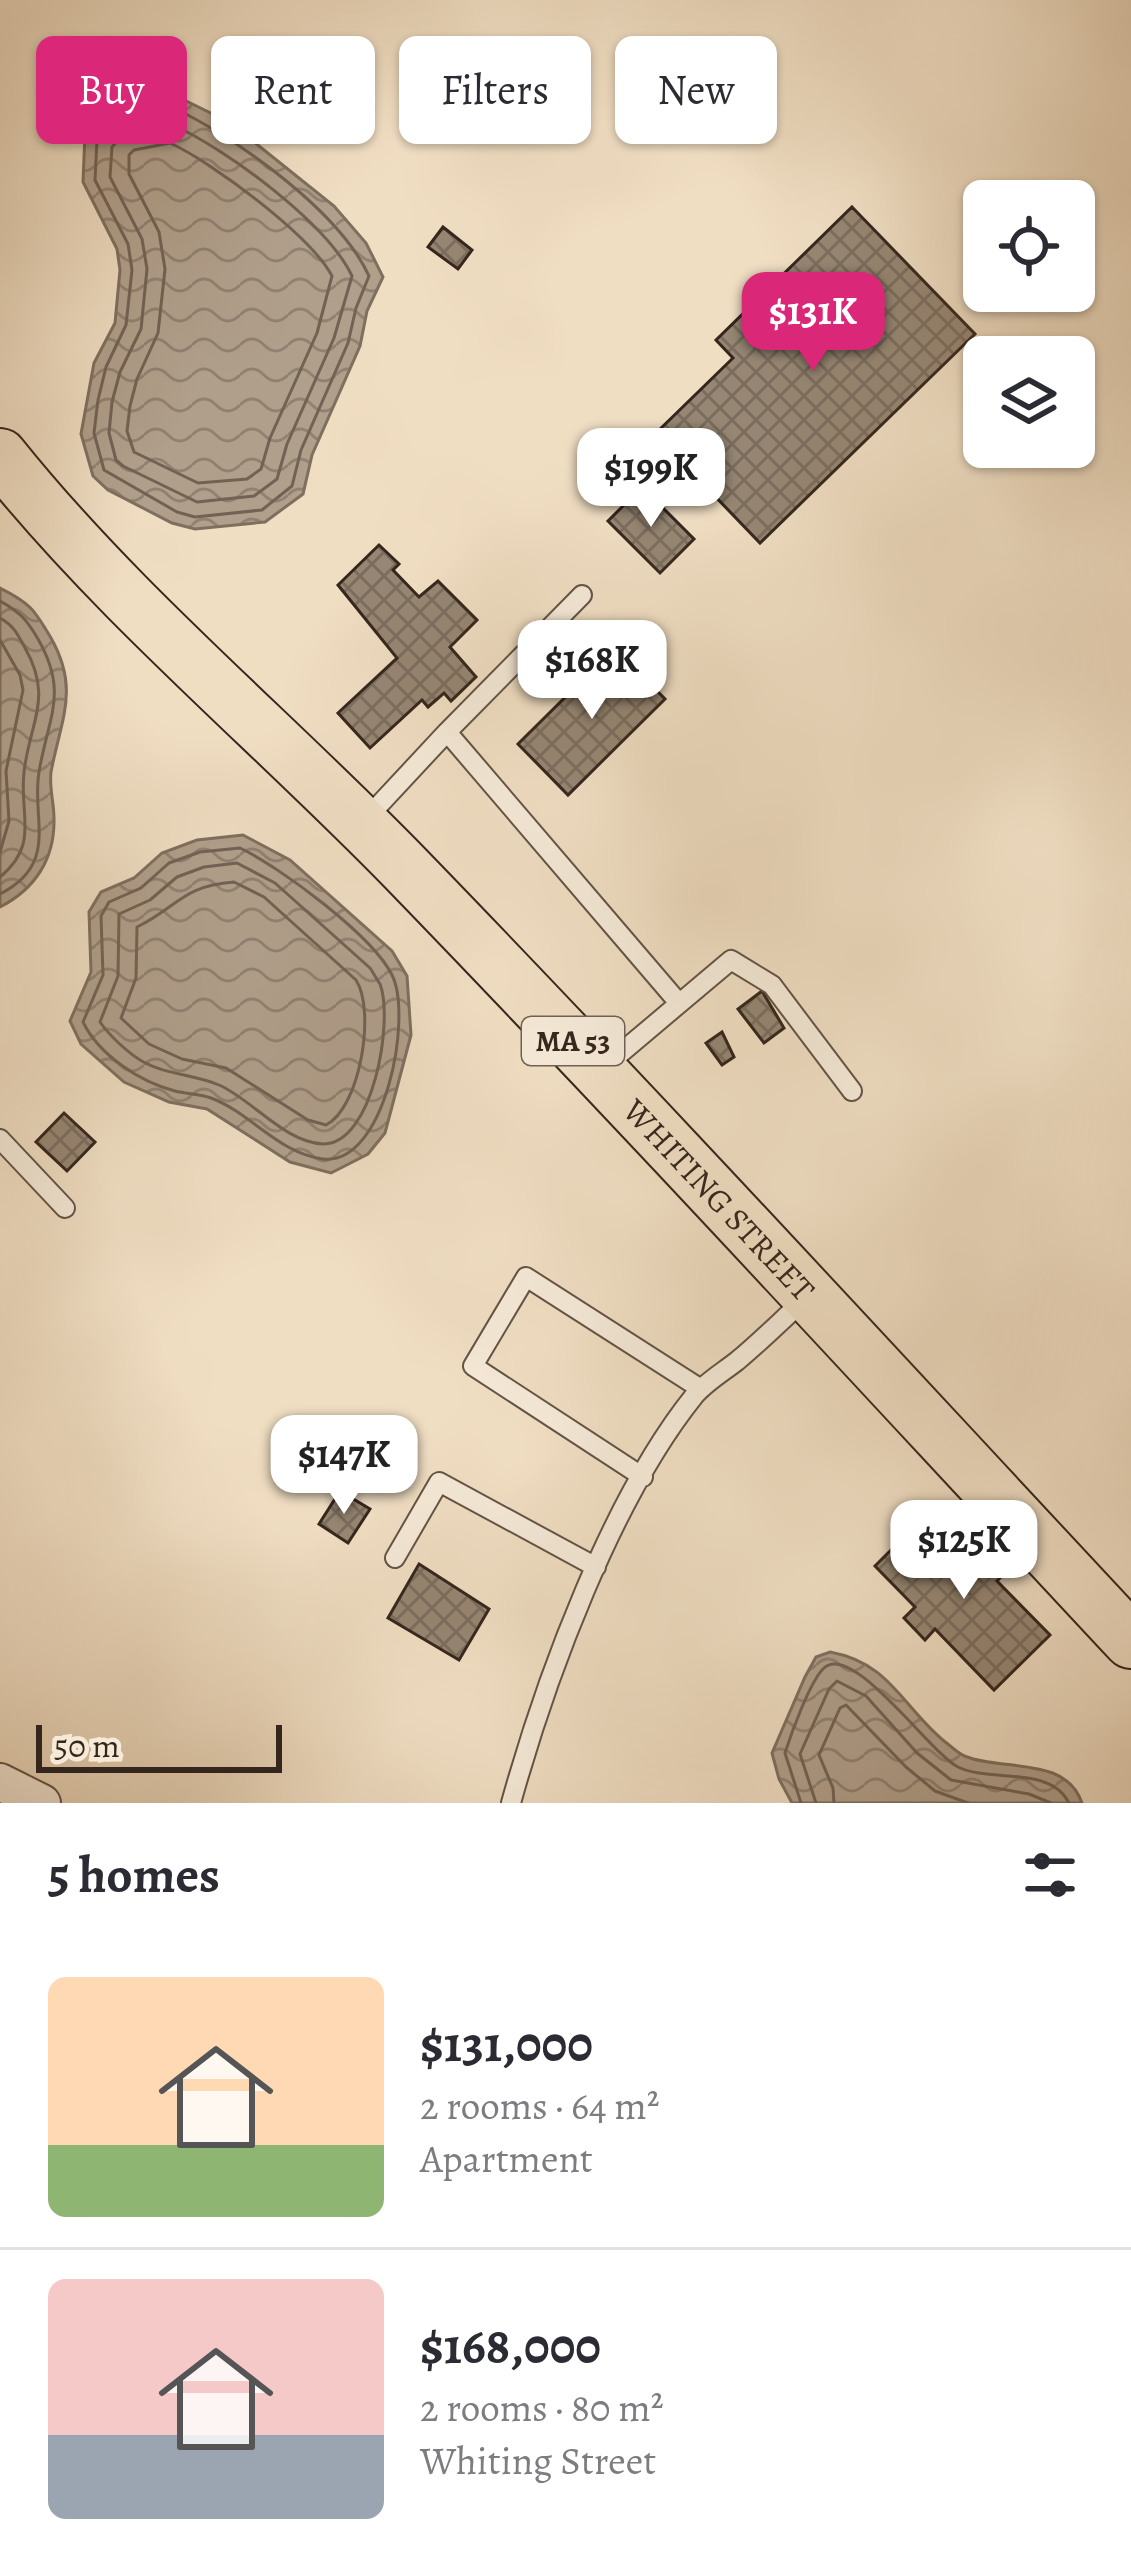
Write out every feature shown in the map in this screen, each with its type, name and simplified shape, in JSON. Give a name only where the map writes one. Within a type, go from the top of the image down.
[{"type":"main road","name":"WHITING STREET","points":[[1,460],[118,586],[362,824],[600,1070],[1131,1641]]},
{"type":"street","points":[[0,1782],[42,1803]]},
{"type":"lane","points":[[362,824],[582,595]]},
{"type":"lane","points":[[447,732],[678,1002]]},
{"type":"lane","points":[[600,1070],[731,961],[772,986],[853,1091]]},
{"type":"lane","points":[[0,1139],[65,1208]]},
{"type":"lane","points":[[643,1477],[472,1366],[526,1277],[701,1389]]},
{"type":"lane","points":[[511,1803],[526,1748],[596,1567],[643,1477],[701,1389],[810,1294]]},
{"type":"lane","points":[[395,1558],[439,1482],[596,1567]]},
{"type":"water","points":[[187,101],[211,113],[211,144],[256,144],[334,206],[366,243],[383,277],[367,311],[360,346],[312,455],[303,494],[265,522],[195,529],[172,523],[108,490],[93,476],[81,434],[94,363],[115,323],[120,270],[117,249],[83,182],[85,144],[187,144]]},
{"type":"water","points":[[0,588],[25,603],[51,638],[65,673],[66,704],[51,772],[51,847],[33,882],[0,907]]},
{"type":"water","points":[[243,835],[290,860],[392,951],[407,976],[411,1035],[385,1133],[368,1154],[331,1173],[290,1162],[207,1109],[169,1102],[124,1082],[81,1044],[70,1021],[91,972],[89,912],[101,892],[134,878],[162,853],[197,840]]},
{"type":"water","points":[[830,1652],[867,1665],[961,1754],[1048,1771],[1074,1788],[1082,1803],[792,1803],[772,1753],[816,1657]]},
{"type":"building","points":[[852,207],[975,334],[963,336],[963,346],[760,543],[655,434],[733,358],[716,340]]},
{"type":"building","points":[[443,227],[472,250],[458,269],[428,247]]},
{"type":"building","points":[[642,487],[694,539],[660,573],[608,521]]},
{"type":"building","points":[[379,545],[399,564],[393,570],[419,597],[438,581],[477,620],[450,647],[476,677],[451,701],[444,693],[428,707],[422,700],[370,748],[338,713],[397,658],[338,585]]},
{"type":"building","points":[[615,648],[665,699],[568,795],[518,744]]},
{"type":"building","points":[[762,991],[784,1028],[764,1043],[738,1009]]},
{"type":"building","points":[[722,1032],[734,1057],[722,1065],[706,1043]]},
{"type":"building","points":[[64,1113],[95,1142],[67,1171],[36,1142]]},
{"type":"building","points":[[340,1491],[370,1509],[348,1543],[319,1524]]},
{"type":"building","points":[[943,1518],[1005,1573],[997,1581],[1050,1635],[994,1690],[935,1629],[925,1640],[904,1618],[915,1607],[875,1566],[898,1543],[908,1553]]},
{"type":"building","points":[[419,1564],[489,1609],[459,1660],[388,1618]]}]
